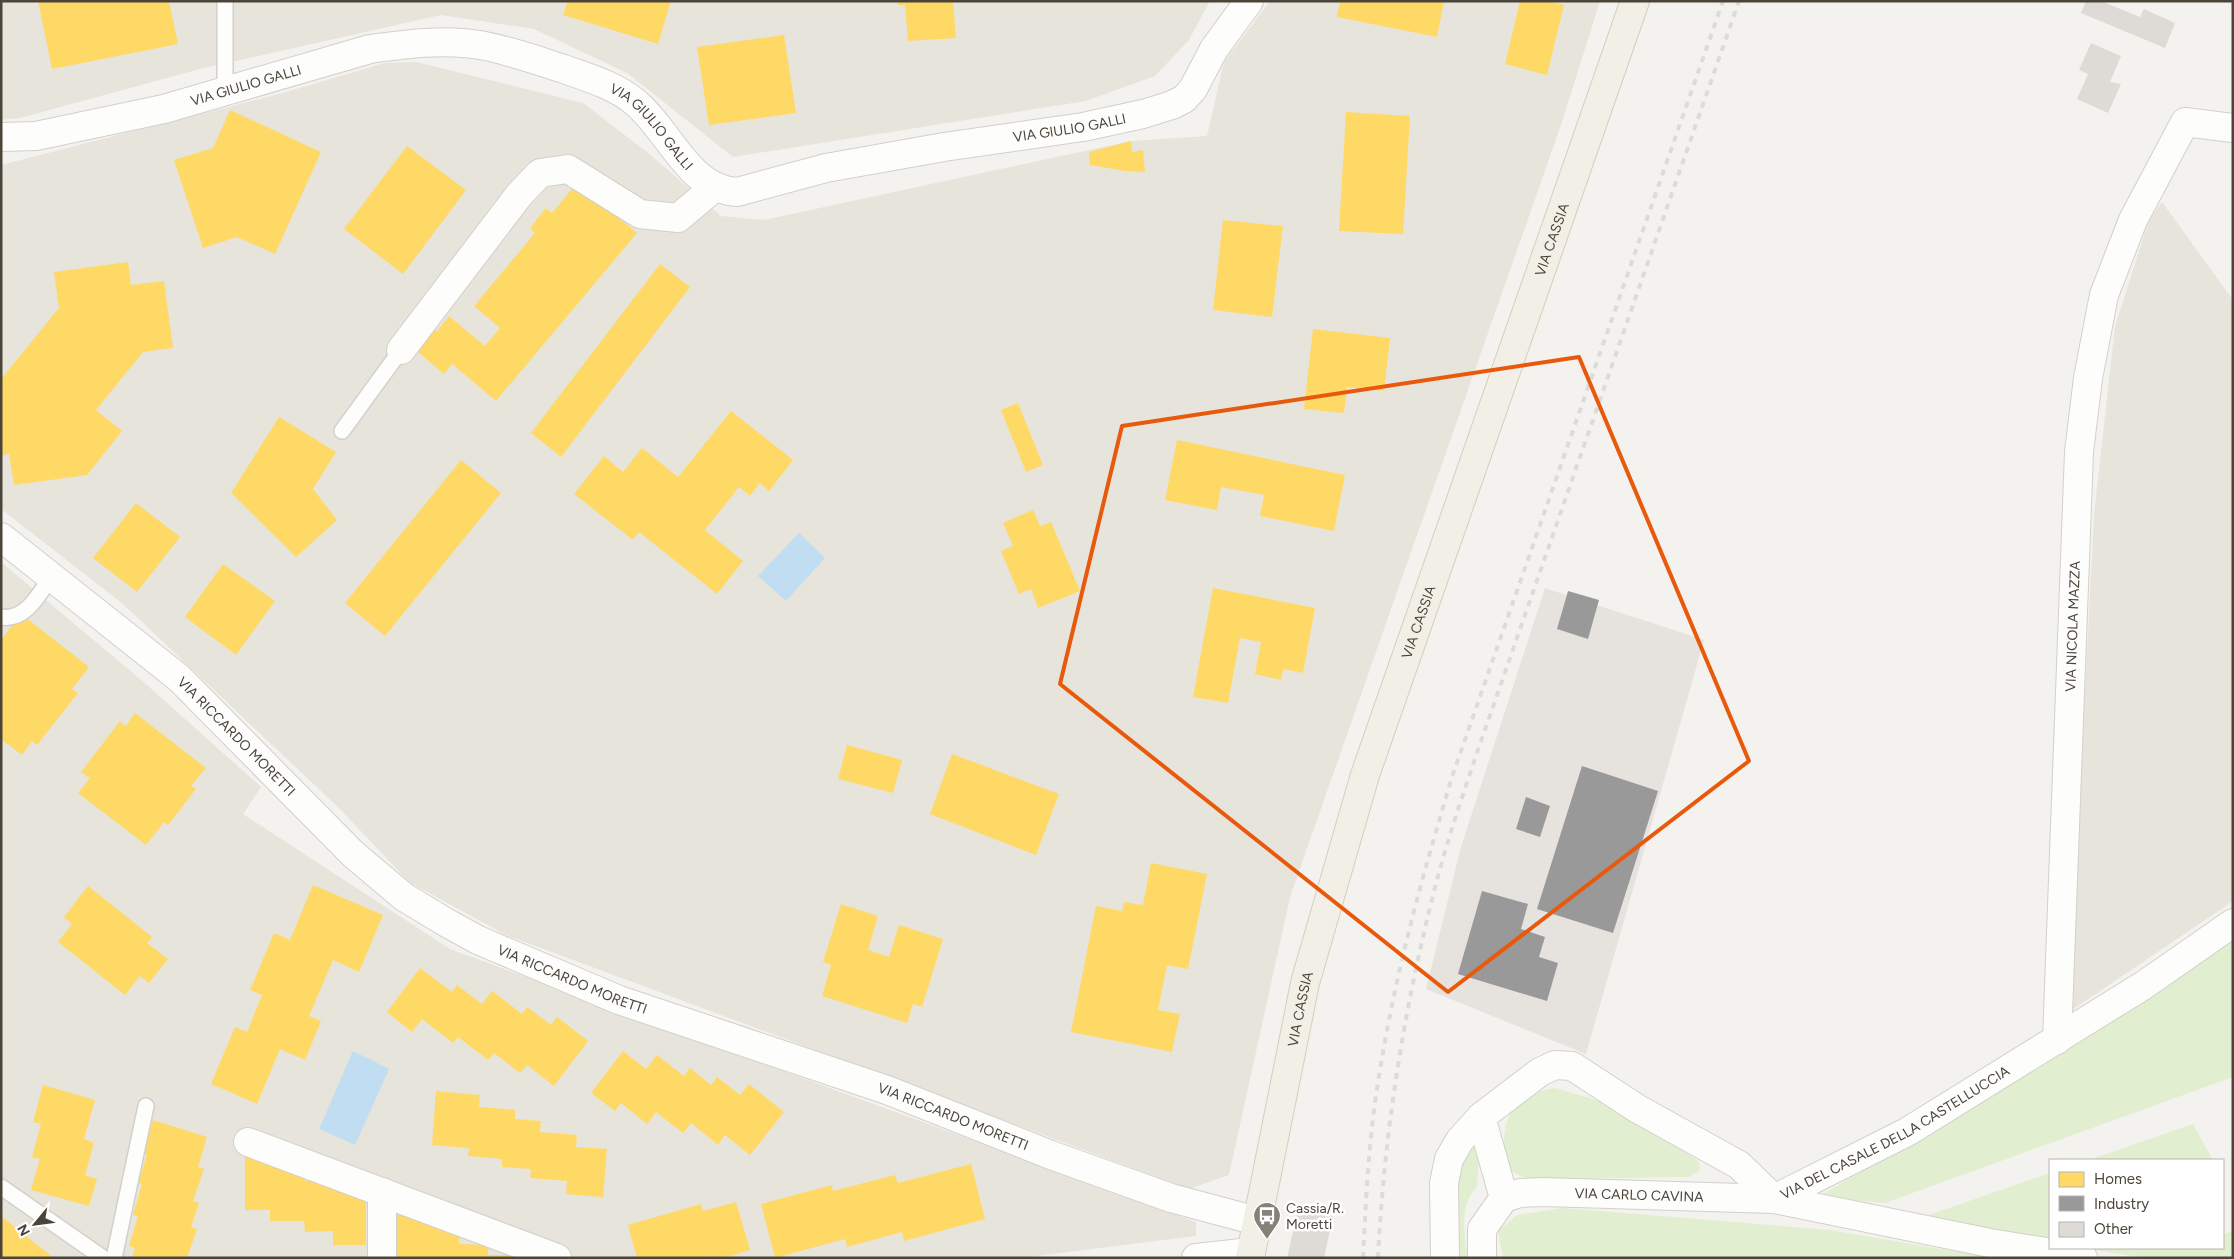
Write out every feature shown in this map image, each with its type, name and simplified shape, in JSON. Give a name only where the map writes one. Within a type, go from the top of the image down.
[{"type":"main road","name":"VIA CASSIA","points":[[1250,1255],[1305,983],[1365,775],[1634,1]]},
{"type":"street","name":"VIA GIULIO GALLI","points":[[1,137],[36,136],[108,122],[225,92],[370,49],[430,43],[479,45],[580,74],[606,83],[622,92],[647,113],[692,170],[703,180],[714,187],[737,192],[826,168],[944,147],[1083,127],[1143,114],[1172,105],[1184,99],[1193,89],[1214,49],[1249,1]]},
{"type":"street","name":"VIA NICOLA MAZZA","points":[[2057,1040],[2079,452],[2088,378],[2104,295],[2133,220],[2185,122],[2233,128]]},
{"type":"street","points":[[401,350],[519,195],[540,173],[568,169],[610,193],[640,214],[678,218],[714,187]]},
{"type":"street","name":"VIA RICCARDO MORETTI","points":[[1,538],[179,678],[379,878],[420,908],[478,940],[619,1000],[887,1090],[1051,1156],[1171,1198],[1258,1221]]},
{"type":"street","name":"VIA DEL CASALE DELLA CASTELLUCCIA","points":[[1445,1258],[1444,1183],[1449,1159],[1460,1140],[1481,1117],[1540,1072],[1555,1065],[1572,1066],[1638,1109],[1738,1165],[1774,1199],[1907,1132],[2144,985],[2233,923]]},
{"type":"street","points":[[1481,1117],[1504,1198],[1482,1228],[1482,1258]]},
{"type":"street","points":[[248,1142],[557,1258]]},
{"type":"street","points":[[382,1192],[382,1258]]},
{"type":"street","name":"VIA CARLO CAVINA","points":[[1504,1198],[1520,1193],[1543,1192],[1774,1199],[1990,1243],[2083,1258]]},
{"type":"street","points":[[1196,1258],[1250,1255]]},
{"type":"lane","points":[[225,1],[225,92]]},
{"type":"lane","points":[[342,432],[401,350]]},
{"type":"lane","points":[[1,617],[8,618],[25,612],[51,577]]},
{"type":"lane","points":[[114,1258],[146,1106]]},
{"type":"lane","points":[[1,1187],[102,1258]]},
{"type":"highlighted area","points":[[1579,357],[1749,761],[1448,992],[1060,684],[1122,426]]},
{"type":"shaded area","points":[[1,1],[1210,1],[1189,40],[1155,76],[1086,101],[733,157],[627,73],[534,29],[441,15],[200,69],[20,118],[1,120]]},
{"type":"shaded area","points":[[1270,1],[1600,1],[1561,125],[1290,897],[1229,1175],[1189,1189],[506,935],[409,882],[340,809],[123,604],[1,509],[1,165],[279,94],[385,63],[416,62],[583,103],[647,152],[721,216],[764,220],[1131,141],[1207,136],[1224,62]]},
{"type":"shaded area","points":[[2162,202],[2233,300],[2233,901],[2069,1012],[2094,515],[2115,326],[2149,220]]},
{"type":"shaded area","points":[[1,562],[147,685],[261,787],[243,814],[450,949],[1196,1222],[1196,1236],[1020,1258],[1,1258]]},
{"type":"shaded area","points":[[1545,588],[1704,640],[1586,1054],[1426,989],[1461,847]]},
{"type":"green space","points":[[2233,935],[2233,1077],[1885,1203],[1818,1197],[1919,1138]]},
{"type":"green space","points":[[1555,1088],[1610,1104],[1697,1160],[1700,1165],[1699,1171],[1689,1177],[1529,1179],[1520,1176],[1511,1170],[1505,1156],[1504,1137],[1508,1118],[1516,1104],[1529,1095]]},
{"type":"green space","points":[[2193,1124],[2212,1159],[2092,1159]]},
{"type":"green space","points":[[1473,1142],[1479,1153],[1477,1187],[1467,1202],[1464,1220],[1468,1258],[1455,1258],[1457,1172]]},
{"type":"green space","points":[[2049,1173],[2049,1243],[1923,1217]]},
{"type":"green space","points":[[1564,1208],[1830,1230],[1994,1258],[1503,1258],[1498,1231],[1517,1215]]},
{"type":"green space","points":[[2233,1230],[2233,1258],[2147,1258],[2086,1249],[2224,1249],[2224,1234]]},
{"type":"water","points":[[799,533],[825,558],[786,601],[758,576]]},
{"type":"water","points":[[353,1051],[389,1069],[355,1145],[319,1129]]},
{"type":"building: Homes","points":[[38,1],[169,1],[178,44],[52,69]]},
{"type":"building: Homes","points":[[568,1],[671,1],[658,44],[563,15]]},
{"type":"building: Homes","points":[[898,1],[953,1],[956,38],[908,41],[905,5],[898,5]]},
{"type":"building: Homes","points":[[1340,1],[1444,1],[1437,37],[1337,17]]},
{"type":"building: Homes","points":[[1520,1],[1549,1],[1564,5],[1547,75],[1505,64]]},
{"type":"building: Homes","points":[[784,35],[796,113],[709,125],[697,47]]},
{"type":"building: Homes","points":[[230,110],[321,152],[275,254],[237,237],[203,248],[174,160],[213,148]]},
{"type":"building: Homes","points":[[1346,112],[1410,116],[1403,234],[1339,231]]},
{"type":"building: Homes","points":[[1131,141],[1132,152],[1143,150],[1145,172],[1125,171],[1090,165],[1089,152]]},
{"type":"building: Homes","points":[[407,146],[466,190],[403,274],[344,229]]},
{"type":"building: Homes","points":[[577,183],[637,233],[496,401],[452,364],[444,374],[410,345],[428,324],[437,331],[449,316],[485,346],[500,328],[474,306],[535,233],[530,228],[546,208],[552,213]]},
{"type":"building: Homes","points":[[1223,220],[1283,226],[1272,317],[1213,310]]},
{"type":"building: Homes","points":[[128,262],[131,285],[164,281],[173,348],[143,352],[96,410],[122,431],[87,475],[14,485],[9,454],[1,455],[1,379],[59,308],[54,272]]},
{"type":"building: Homes","points":[[660,264],[690,287],[561,457],[531,433]]},
{"type":"building: Homes","points":[[1313,329],[1390,338],[1384,391],[1347,387],[1344,413],[1304,409]]},
{"type":"building: Homes","points":[[1018,403],[1043,465],[1026,472],[1001,410]]},
{"type":"building: Homes","points":[[731,411],[793,460],[769,491],[760,483],[750,496],[739,487],[705,530],[743,561],[717,594],[639,532],[633,540],[574,494],[604,456],[623,472],[642,448],[678,477]]},
{"type":"building: Homes","points":[[279,417],[336,452],[313,489],[337,520],[296,557],[231,493]]},
{"type":"building: Homes","points":[[1177,440],[1345,475],[1334,531],[1260,516],[1264,495],[1221,487],[1217,510],[1165,500]]},
{"type":"building: Homes","points":[[461,460],[501,493],[385,636],[345,603]]},
{"type":"building: Homes","points":[[136,503],[180,537],[137,592],[93,558]]},
{"type":"building: Homes","points":[[1033,510],[1040,526],[1051,522],[1080,591],[1038,608],[1031,589],[1019,594],[1001,551],[1013,546],[1003,523]]},
{"type":"building: Homes","points":[[223,564],[275,601],[236,655],[185,617]]},
{"type":"building: Homes","points":[[1213,588],[1315,608],[1303,673],[1283,669],[1281,680],[1255,674],[1261,642],[1240,638],[1228,703],[1193,697]]},
{"type":"building: Homes","points":[[21,614],[89,667],[72,689],[78,693],[37,745],[32,741],[22,755],[1,739],[1,640]]},
{"type":"building: Homes","points":[[135,713],[206,768],[191,786],[196,789],[168,825],[164,822],[146,845],[78,793],[90,778],[81,772],[120,721],[126,726]]},
{"type":"building: Homes","points":[[847,745],[902,760],[893,793],[838,779]]},
{"type":"building: Homes","points":[[952,754],[1059,794],[1036,855],[930,814]]},
{"type":"building: Homes","points":[[1151,863],[1207,874],[1188,969],[1167,965],[1158,1010],[1180,1014],[1172,1052],[1071,1032],[1096,906],[1122,911],[1124,902],[1143,905]]},
{"type":"building: Homes","points":[[313,885],[383,915],[359,972],[333,960],[309,1016],[321,1021],[305,1060],[280,1049],[257,1104],[211,1084],[235,1027],[247,1032],[262,995],[250,990],[274,933],[290,940]]},
{"type":"building: Homes","points":[[88,886],[152,937],[147,943],[168,959],[149,983],[140,976],[125,995],[58,942],[72,924],[64,917]]},
{"type":"building: Homes","points":[[841,904],[878,916],[868,950],[889,957],[899,925],[943,939],[922,1007],[913,1004],[907,1023],[822,996],[831,965],[823,962]]},
{"type":"building: Homes","points":[[420,968],[452,992],[457,985],[482,1004],[492,991],[522,1014],[527,1007],[551,1025],[557,1017],[588,1041],[554,1086],[527,1065],[520,1073],[494,1053],[488,1060],[458,1037],[453,1043],[422,1019],[412,1032],[387,1012]]},
{"type":"building: Homes","points":[[623,1051],[646,1069],[657,1055],[684,1076],[690,1068],[711,1085],[717,1077],[740,1095],[749,1084],[784,1112],[750,1155],[725,1135],[718,1145],[691,1123],[683,1133],[656,1112],[647,1124],[621,1103],[615,1111],[591,1093]]},
{"type":"building: Homes","points":[[43,1085],[95,1100],[84,1139],[94,1143],[85,1175],[97,1179],[89,1206],[31,1190],[40,1159],[32,1157],[41,1124],[33,1122]]},
{"type":"building: Homes","points":[[436,1091],[480,1095],[479,1107],[515,1110],[515,1119],[541,1121],[540,1132],[577,1135],[576,1147],[607,1149],[603,1197],[566,1194],[567,1181],[530,1178],[531,1169],[502,1167],[502,1159],[468,1156],[469,1148],[432,1145]]},
{"type":"building: Homes","points":[[153,1120],[207,1137],[198,1167],[204,1169],[193,1201],[199,1203],[191,1227],[197,1229],[187,1258],[132,1258],[135,1248],[129,1246],[138,1216],[133,1215],[142,1184],[138,1183],[147,1155],[142,1153]]},
{"type":"building: Homes","points":[[245,1154],[272,1154],[272,1167],[305,1167],[305,1181],[338,1181],[339,1191],[366,1191],[366,1245],[333,1245],[333,1231],[305,1232],[304,1221],[270,1221],[270,1210],[245,1210]]},
{"type":"building: Homes","points":[[971,1164],[985,1219],[904,1241],[902,1232],[847,1247],[845,1239],[775,1258],[761,1204],[832,1185],[833,1191],[895,1175],[898,1183]]},
{"type":"building: Homes","points":[[736,1202],[750,1250],[724,1258],[709,1258],[708,1256],[702,1258],[637,1258],[628,1225],[701,1204],[703,1211]]},
{"type":"building: Homes","points":[[394,1215],[433,1216],[433,1228],[459,1229],[459,1244],[488,1245],[488,1255],[521,1255],[521,1258],[394,1258]]},
{"type":"building: Homes","points":[[1,1216],[54,1258],[1,1258]]},
{"type":"building: Industry","points":[[1568,591],[1599,600],[1588,639],[1557,629]]},
{"type":"building: Industry","points":[[1582,766],[1658,791],[1613,933],[1537,909]]},
{"type":"building: Industry","points":[[1526,797],[1550,806],[1540,837],[1516,829]]},
{"type":"building: Industry","points":[[1482,891],[1528,904],[1521,929],[1545,937],[1539,957],[1558,963],[1547,1001],[1458,974]]},
{"type":"building: Other","points":[[2086,1],[2101,1],[2140,17],[2144,9],[2175,23],[2165,48],[2081,13]]},
{"type":"building: Other","points":[[2091,43],[2121,56],[2110,82],[2121,84],[2108,113],[2077,99],[2088,74],[2079,70]]},
{"type":"building: Other","points":[[1298,1209],[1333,1216],[1324,1258],[1287,1258]]},
{"type":"railway","points":[[1363,1258],[1370,1144],[1379,1076],[1393,1000],[1431,849],[1453,774],[1723,1]]},
{"type":"railway","points":[[1378,1258],[1385,1166],[1396,1075],[1422,940],[1443,857],[1480,744],[1739,1]]},
{"type":"place","name":"Cassia/R. Moretti","points":[[1267,1240]]}]
